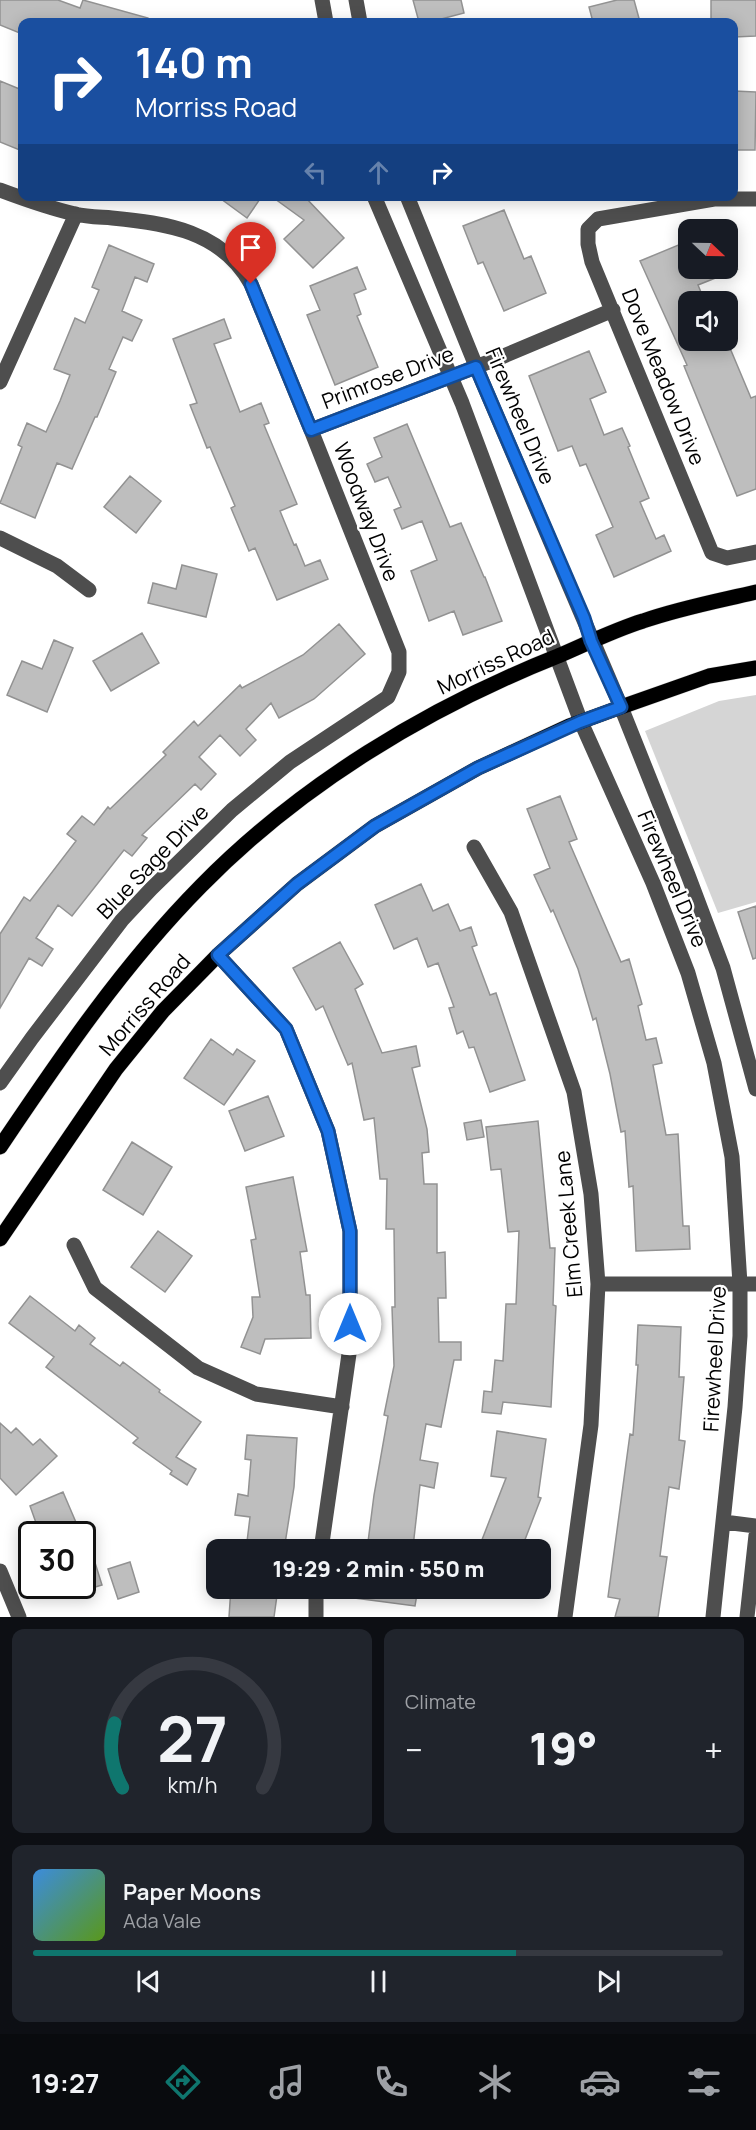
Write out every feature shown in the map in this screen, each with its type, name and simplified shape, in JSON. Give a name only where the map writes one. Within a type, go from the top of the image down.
[{"type":"main road","name":"Morriss Road","points":[[0,1147],[82,1026],[168,921],[202,884],[263,829],[330,778],[415,724],[519,671],[643,621],[756,592]]},
{"type":"main road","name":"Morriss Road","points":[[0,1239],[116,1069],[163,1011],[218,955],[297,884],[375,826],[478,768],[580,722],[621,707],[709,676],[756,668]]},
{"type":"street","points":[[322,0],[325,18]]},
{"type":"street","points":[[356,0],[359,18]]},
{"type":"street","name":"Woodway Drive","points":[[0,190],[18,197]]},
{"type":"street","name":"Dove Meadow Drive","points":[[738,199],[756,199]]},
{"type":"street","name":"Woodway Drive","points":[[29,201],[76,214],[153,222],[177,227],[200,236],[225,252],[246,276],[311,430],[399,652],[399,672],[395,685],[388,697],[372,707]]},
{"type":"street","name":"Firewheel Drive","points":[[376,201],[451,376],[580,722],[657,893],[688,974],[708,1041],[732,1157],[740,1284],[740,1336],[724,1522],[713,1617]]},
{"type":"street","name":"Firewheel Drive","points":[[409,201],[476,367],[621,707],[723,968],[756,1089]]},
{"type":"street","name":"Dove Meadow Drive","points":[[702,201],[598,219],[588,229],[588,244],[592,262],[712,552],[727,558],[756,552]]},
{"type":"street","points":[[0,382],[76,214]]},
{"type":"street","name":"Primrose Drive","points":[[311,430],[476,367],[613,310]]},
{"type":"street","points":[[0,538],[57,566],[89,590]]},
{"type":"street","name":"Blue Sage Drive","points":[[0,1083],[122,921],[151,889],[232,810],[290,762],[372,707]]},
{"type":"street","name":"Elm Creek Lane","points":[[474,847],[511,912],[574,1092],[591,1194],[598,1284],[591,1425],[565,1617]]},
{"type":"street","points":[[218,955],[286,1029],[328,1131],[350,1231],[350,1347],[323,1539]]},
{"type":"street","points":[[74,1245],[94,1288],[198,1368],[256,1394],[342,1407]]},
{"type":"street","points":[[598,1284],[756,1284]]},
{"type":"street","points":[[724,1522],[756,1526]]},
{"type":"street","points":[[747,1617],[756,1536]]},
{"type":"street","points":[[0,1571],[19,1617]]},
{"type":"street","points":[[316,1599],[316,1617]]},
{"type":"shaded area","points":[[756,695],[756,902],[718,913],[645,731],[719,701]]},
{"type":"building","points":[[0,0],[58,0],[80,8],[83,0],[148,18],[18,18],[18,32],[0,25]]},
{"type":"building","points":[[413,0],[461,0],[464,13],[445,18],[418,18]]},
{"type":"building","points":[[617,0],[634,0],[639,18],[592,18],[589,7]]},
{"type":"building","points":[[711,0],[756,0],[756,36],[738,37],[738,18],[711,18]]},
{"type":"building","points":[[0,81],[18,88],[18,149],[0,142]]},
{"type":"building","points":[[738,91],[756,92],[755,150],[738,150]]},
{"type":"building","points":[[224,201],[259,201],[247,218]]},
{"type":"building","points":[[278,201],[309,201],[344,238],[313,268],[284,239],[304,220]]},
{"type":"building","points":[[504,210],[524,259],[531,256],[546,293],[504,311],[483,262],[478,264],[463,226]]},
{"type":"building","points":[[109,245],[154,264],[147,282],[135,277],[122,311],[142,320],[132,341],[123,337],[109,369],[116,372],[72,469],[57,463],[35,518],[0,503],[22,447],[18,445],[27,423],[46,432],[60,401],[70,375],[54,369],[75,318],[85,323],[99,290],[92,287]]},
{"type":"building","points":[[678,245],[678,279],[713,279],[698,285],[700,291],[678,291],[678,345],[640,261]]},
{"type":"building","points":[[357,267],[366,289],[354,294],[361,314],[357,316],[378,367],[335,385],[307,315],[320,310],[310,286]]},
{"type":"building","points":[[224,319],[231,338],[214,344],[240,412],[261,403],[269,423],[264,425],[297,504],[280,511],[305,566],[320,560],[328,579],[277,600],[255,548],[249,551],[231,508],[235,506],[210,447],[207,448],[190,405],[197,403],[173,339]]},
{"type":"building","points":[[589,351],[606,392],[590,399],[604,435],[622,428],[649,498],[640,502],[656,539],[664,535],[671,551],[614,577],[596,535],[613,527],[586,464],[580,466],[572,446],[558,451],[529,376]]},
{"type":"building","points":[[681,351],[731,351],[751,398],[756,396],[756,489],[737,496],[684,366],[687,365]]},
{"type":"building","points":[[407,424],[450,527],[461,523],[502,621],[463,635],[454,611],[429,621],[411,571],[437,560],[422,521],[402,529],[394,510],[401,507],[388,477],[375,482],[367,464],[382,457],[374,438]]},
{"type":"building","points":[[130,476],[161,501],[136,533],[104,507]]},
{"type":"building","points":[[182,565],[217,574],[206,617],[148,603],[153,583],[176,589]]},
{"type":"building","points":[[339,624],[365,654],[314,699],[279,718],[271,703],[246,729],[256,740],[240,756],[220,735],[199,757],[216,774],[201,790],[195,784],[142,835],[147,838],[132,856],[124,850],[72,916],[58,905],[36,938],[53,949],[42,966],[29,958],[0,1008],[0,934],[24,897],[30,901],[76,841],[67,834],[82,816],[94,825],[108,807],[110,809],[166,755],[163,752],[194,721],[198,726],[240,685],[242,688],[303,655]]},
{"type":"building","points":[[142,633],[159,663],[111,691],[93,661]]},
{"type":"building","points":[[54,640],[73,648],[47,712],[7,695],[22,661],[42,669]]},
{"type":"building","points":[[560,796],[577,839],[569,842],[621,962],[629,959],[642,1004],[638,1006],[646,1040],[656,1038],[662,1063],[653,1065],[666,1135],[678,1134],[683,1226],[689,1226],[690,1249],[636,1251],[633,1186],[629,1187],[625,1131],[621,1132],[596,1018],[593,1020],[578,969],[553,910],[551,912],[534,875],[550,868],[527,809]]},
{"type":"building","points":[[421,884],[433,911],[448,904],[460,931],[471,927],[477,945],[472,947],[490,995],[496,993],[525,1080],[490,1092],[474,1047],[469,1048],[463,1031],[457,1034],[449,1008],[454,1007],[438,963],[428,967],[417,938],[394,949],[375,905]]},
{"type":"building","points":[[756,906],[756,958],[753,959],[738,912]]},
{"type":"building","points":[[340,942],[363,984],[355,989],[382,1053],[416,1046],[420,1066],[412,1068],[427,1129],[429,1152],[422,1153],[424,1184],[437,1184],[437,1253],[445,1252],[446,1298],[438,1298],[439,1342],[461,1342],[461,1360],[454,1360],[441,1427],[426,1424],[420,1460],[438,1463],[434,1488],[420,1485],[414,1539],[368,1539],[388,1416],[384,1415],[394,1366],[392,1307],[395,1307],[394,1229],[386,1229],[387,1179],[380,1179],[374,1118],[364,1120],[352,1063],[348,1065],[323,1006],[316,1010],[293,968]]},
{"type":"building","points":[[211,1039],[233,1055],[237,1049],[255,1061],[224,1105],[184,1078]]},
{"type":"building","points":[[268,1096],[284,1136],[245,1151],[229,1111]]},
{"type":"building","points":[[481,1120],[484,1137],[467,1140],[464,1123]]},
{"type":"building","points":[[538,1121],[550,1248],[555,1248],[553,1305],[556,1306],[551,1407],[503,1402],[501,1414],[482,1412],[484,1391],[492,1392],[495,1360],[503,1361],[506,1304],[516,1304],[519,1231],[508,1232],[501,1169],[491,1170],[486,1127]]},
{"type":"building","points":[[132,1142],[172,1167],[143,1215],[103,1190]]},
{"type":"building","points":[[293,1177],[307,1251],[300,1252],[306,1295],[310,1295],[311,1338],[265,1339],[260,1354],[241,1347],[253,1317],[252,1297],[260,1297],[251,1240],[256,1239],[246,1187]]},
{"type":"building","points":[[158,1231],[192,1256],[165,1292],[131,1267]]},
{"type":"building","points":[[30,1296],[75,1331],[79,1325],[95,1338],[90,1344],[120,1366],[123,1362],[160,1390],[159,1392],[201,1422],[176,1457],[196,1469],[187,1485],[170,1474],[172,1471],[133,1443],[138,1438],[46,1367],[54,1357],[9,1323]]},
{"type":"building","points":[[638,1325],[681,1327],[679,1377],[684,1377],[679,1440],[685,1441],[679,1489],[669,1487],[660,1556],[667,1557],[658,1617],[615,1617],[620,1599],[608,1597],[630,1434],[633,1435],[638,1365],[636,1365]]},
{"type":"building","points":[[0,1423],[11,1433],[16,1428],[33,1445],[40,1439],[57,1456],[16,1495],[0,1478]]},
{"type":"building","points":[[497,1431],[546,1439],[538,1497],[541,1498],[525,1539],[482,1539],[506,1478],[491,1476]]},
{"type":"building","points":[[247,1435],[297,1438],[294,1487],[286,1539],[247,1539],[250,1517],[235,1515],[238,1494],[248,1496],[251,1460],[245,1459]]},
{"type":"building","points":[[63,1492],[75,1521],[35,1521],[30,1506]]},
{"type":"building","points":[[130,1562],[139,1592],[118,1599],[108,1569]]},
{"type":"building","points":[[96,1566],[102,1585],[96,1587]]},
{"type":"building","points":[[230,1599],[276,1599],[274,1617],[229,1617]]},
{"type":"building","points":[[362,1599],[416,1599],[415,1606]]},
{"type":"route","points":[[251,284],[311,430],[476,367],[621,707],[580,722],[478,768],[375,826],[297,884],[218,955],[286,1029],[328,1131],[350,1231],[350,1324]]}]
